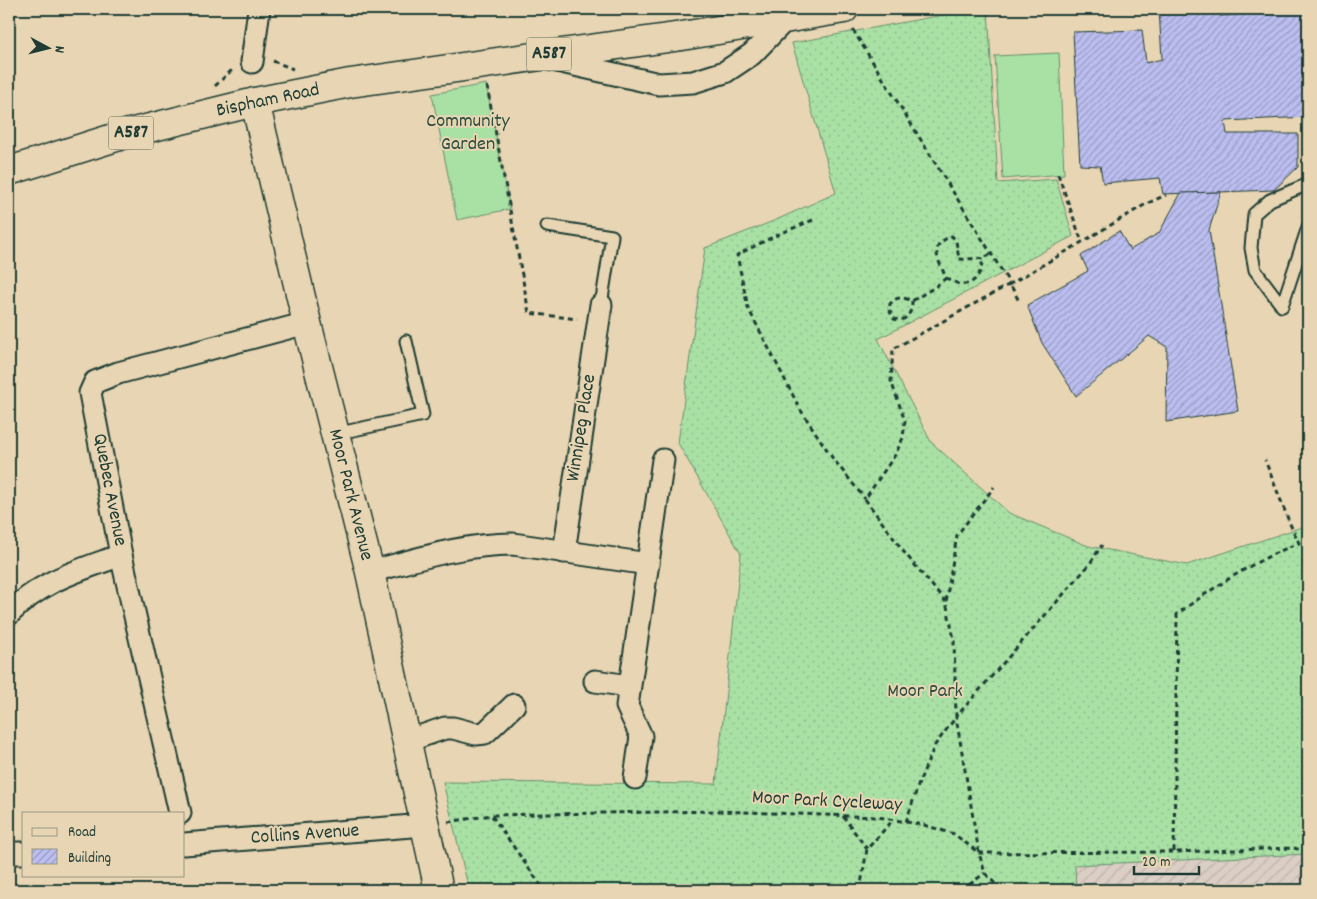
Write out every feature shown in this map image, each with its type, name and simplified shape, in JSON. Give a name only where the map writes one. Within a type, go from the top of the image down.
[{"type":"main road","name":"Bispham Road","points":[[9,170],[129,133],[255,102],[358,82],[483,64],[773,17],[844,9]]},
{"type":"main road","name":"Moor Park Avenue","points":[[255,102],[307,323],[370,572],[439,890]]},
{"type":"street","points":[[252,62],[259,9]]},
{"type":"street","name":"Bispham Road","points":[[533,56],[659,84],[693,82],[725,72],[752,54],[773,17]]},
{"type":"street","name":"Winnipeg Place","points":[[564,552],[599,314]]},
{"type":"street","name":"Quebec Avenue","points":[[180,812],[121,555],[90,393],[95,382],[118,373],[307,323]]},
{"type":"street","points":[[635,778],[641,736],[627,706],[663,460]]},
{"type":"street","points":[[370,572],[465,547],[491,544],[513,544],[648,564]]},
{"type":"street","points":[[9,614],[20,602],[42,587],[66,575],[121,555]]},
{"type":"street","points":[[595,681],[629,686]]},
{"type":"street","points":[[407,741],[445,728],[453,728],[476,734],[485,733],[514,705]]},
{"type":"street","name":"Collins Avenue","points":[[185,838],[425,826]]},
{"type":"street","points":[[9,853],[22,852]]},
{"type":"lane","points":[[1308,184],[1270,200],[1254,214],[1251,248],[1255,270],[1282,306],[1308,227]]},
{"type":"lane","points":[[547,226],[612,236],[599,314]]},
{"type":"lane","points":[[335,434],[423,415],[406,341]]},
{"type":"path","points":[[844,9],[848,22],[1020,303]]},
{"type":"path","points":[[483,64],[529,312],[599,314]]},
{"type":"path","points":[[1058,174],[1082,242]]},
{"type":"path","points":[[865,499],[895,455],[903,438],[905,421],[891,381],[893,350],[1146,204],[1166,196]]},
{"type":"path","points":[[813,220],[736,255],[748,308],[796,401],[831,456],[903,551],[946,602]]},
{"type":"path","points":[[982,259],[982,266],[977,277],[971,283],[961,284],[946,278],[936,254],[939,243],[952,236],[956,241],[959,259],[967,260],[976,257],[982,259],[991,254]]},
{"type":"path","points":[[912,301],[912,309],[906,318],[894,319],[889,310],[890,304],[894,299],[901,298],[912,301],[946,278]]},
{"type":"path","points":[[1174,852],[1178,614],[1215,588],[1272,553],[1299,543],[1265,460]]},
{"type":"path","points":[[994,488],[957,535],[946,602],[954,639],[956,717],[979,853],[985,873],[1001,890]]},
{"type":"path","points":[[906,822],[920,780],[935,745],[956,717],[1089,564],[1102,545]]},
{"type":"path","name":"Moor Park Cycleway","points":[[425,826],[492,815],[717,811],[878,817],[924,825],[954,834],[979,853]]},
{"type":"path","points":[[492,815],[544,890]]},
{"type":"path","points":[[842,816],[866,849]]},
{"type":"path","points":[[860,890],[866,849],[894,820]]},
{"type":"path","points":[[979,853],[1174,852],[1294,848],[1308,852]]},
{"type":"path","points":[[962,890],[985,873]]},
{"type":"shaded area","points":[[1308,854],[1308,890],[1076,890],[1075,865]]},
{"type":"green space","name":"Moor Park","points":[[975,9],[988,9],[998,183],[1056,179],[1073,236],[878,339],[931,442],[1009,513],[1088,546],[1187,565],[1308,525],[1308,854],[1075,865],[1076,890],[469,890],[443,782],[716,784],[741,554],[678,443],[705,248],[776,220],[836,193],[792,43]]},
{"type":"green space","points":[[1059,53],[1064,174],[1003,179],[995,56]]},
{"type":"green space","name":"Community Garden","points":[[486,84],[510,209],[457,220],[432,94]]},
{"type":"building","points":[[1159,9],[1220,9],[1220,16],[1308,10],[1308,117],[1225,121],[1227,134],[1298,134],[1298,167],[1274,190],[1163,194],[1160,178],[1103,183],[1100,166],[1080,165],[1073,32],[1142,30],[1146,63],[1162,59]]},
{"type":"building","points":[[1221,192],[1209,230],[1238,411],[1166,422],[1167,347],[1149,336],[1076,396],[1042,343],[1027,305],[1088,271],[1081,256],[1119,231],[1130,250],[1159,233],[1181,193]]}]
